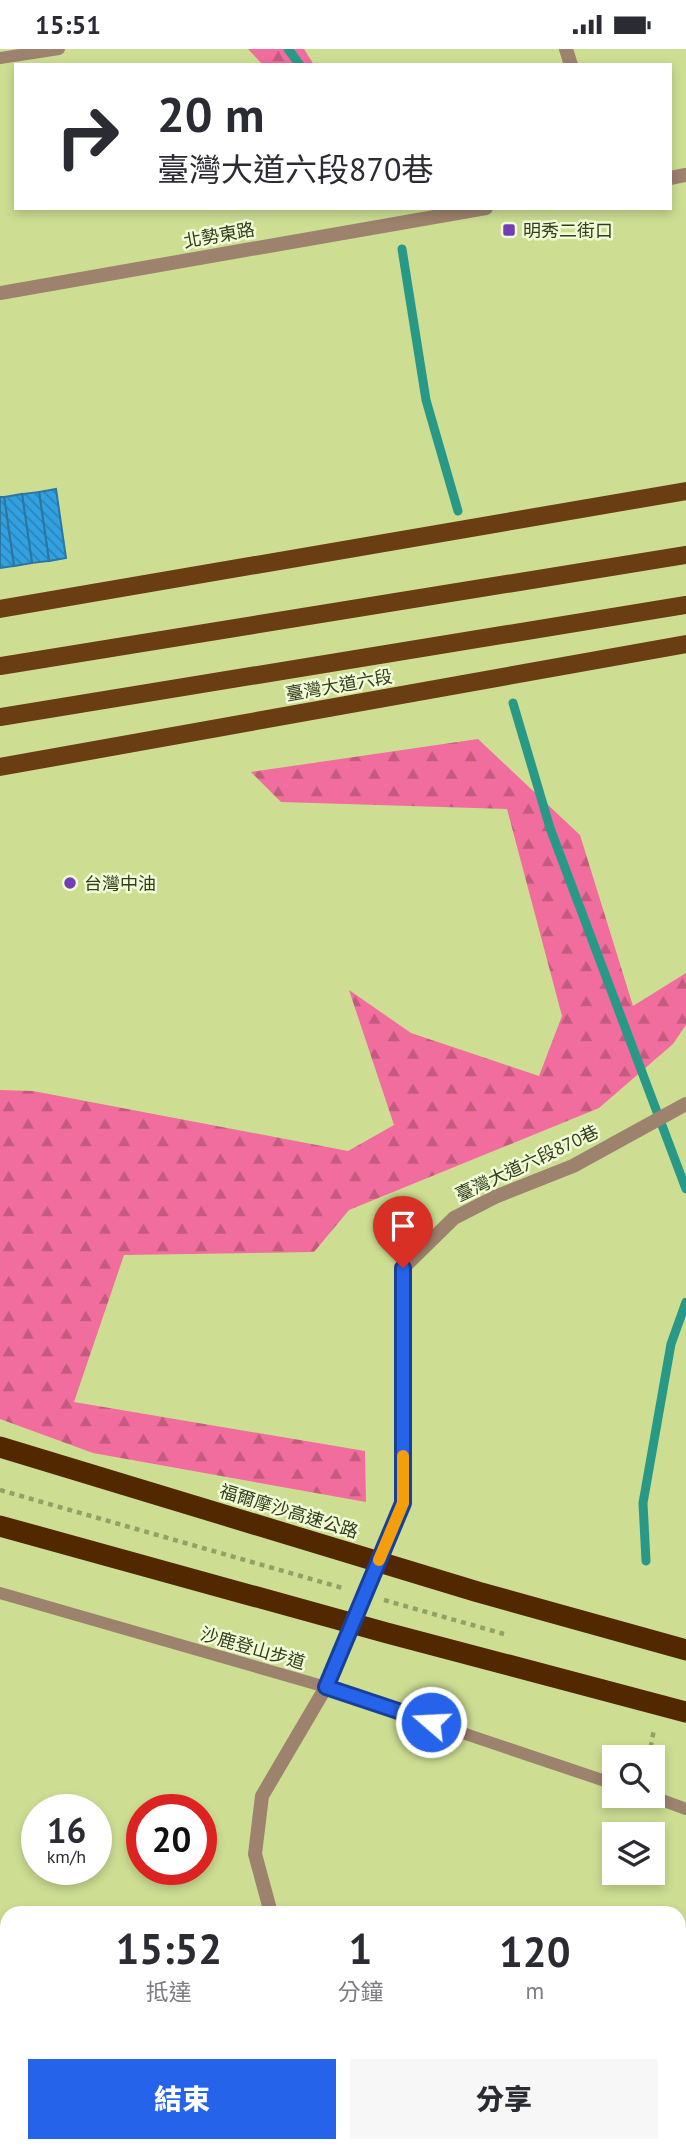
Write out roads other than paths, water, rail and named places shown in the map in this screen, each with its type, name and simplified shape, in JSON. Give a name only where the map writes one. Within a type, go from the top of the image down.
[{"type":"highway","name":"福爾摩沙高速公路","points":[[0,1447],[478,1592],[686,1650]]},
{"type":"highway","points":[[0,1525],[387,1633],[686,1712]]},
{"type":"main road","points":[[0,609],[505,520],[686,491]]},
{"type":"main road","points":[[0,666],[686,555]]},
{"type":"main road","name":"臺灣大道六段","points":[[0,717],[686,605]]},
{"type":"main road","name":"臺灣大道六段","points":[[0,767],[686,644]]},
{"type":"street","name":"北勢東路","points":[[0,293],[475,210]]},
{"type":"street","name":"臺灣大道六段870巷","points":[[269,1906],[255,1854],[262,1796],[326,1687],[403,1503],[403,1268],[454,1218],[573,1166],[682,1107]]},
{"type":"lane","points":[[0,58],[59,49]]},
{"type":"lane","name":"沙鹿登山步道","points":[[0,1593],[326,1687],[602,1780]]},
{"type":"lane","points":[[665,1801],[686,1808]]},
{"type":"waterway","points":[[288,49],[298,63]]},
{"type":"waterway","points":[[402,249],[426,400],[458,511]]},
{"type":"waterway","points":[[513,703],[550,828],[686,1189]]},
{"type":"waterway","points":[[646,1561],[643,1503],[671,1344],[686,1302]]},
{"type":"place","name":"明秀二街口","points":[[509,230]]},
{"type":"place","name":"台灣中油","points":[[70,883]]}]
